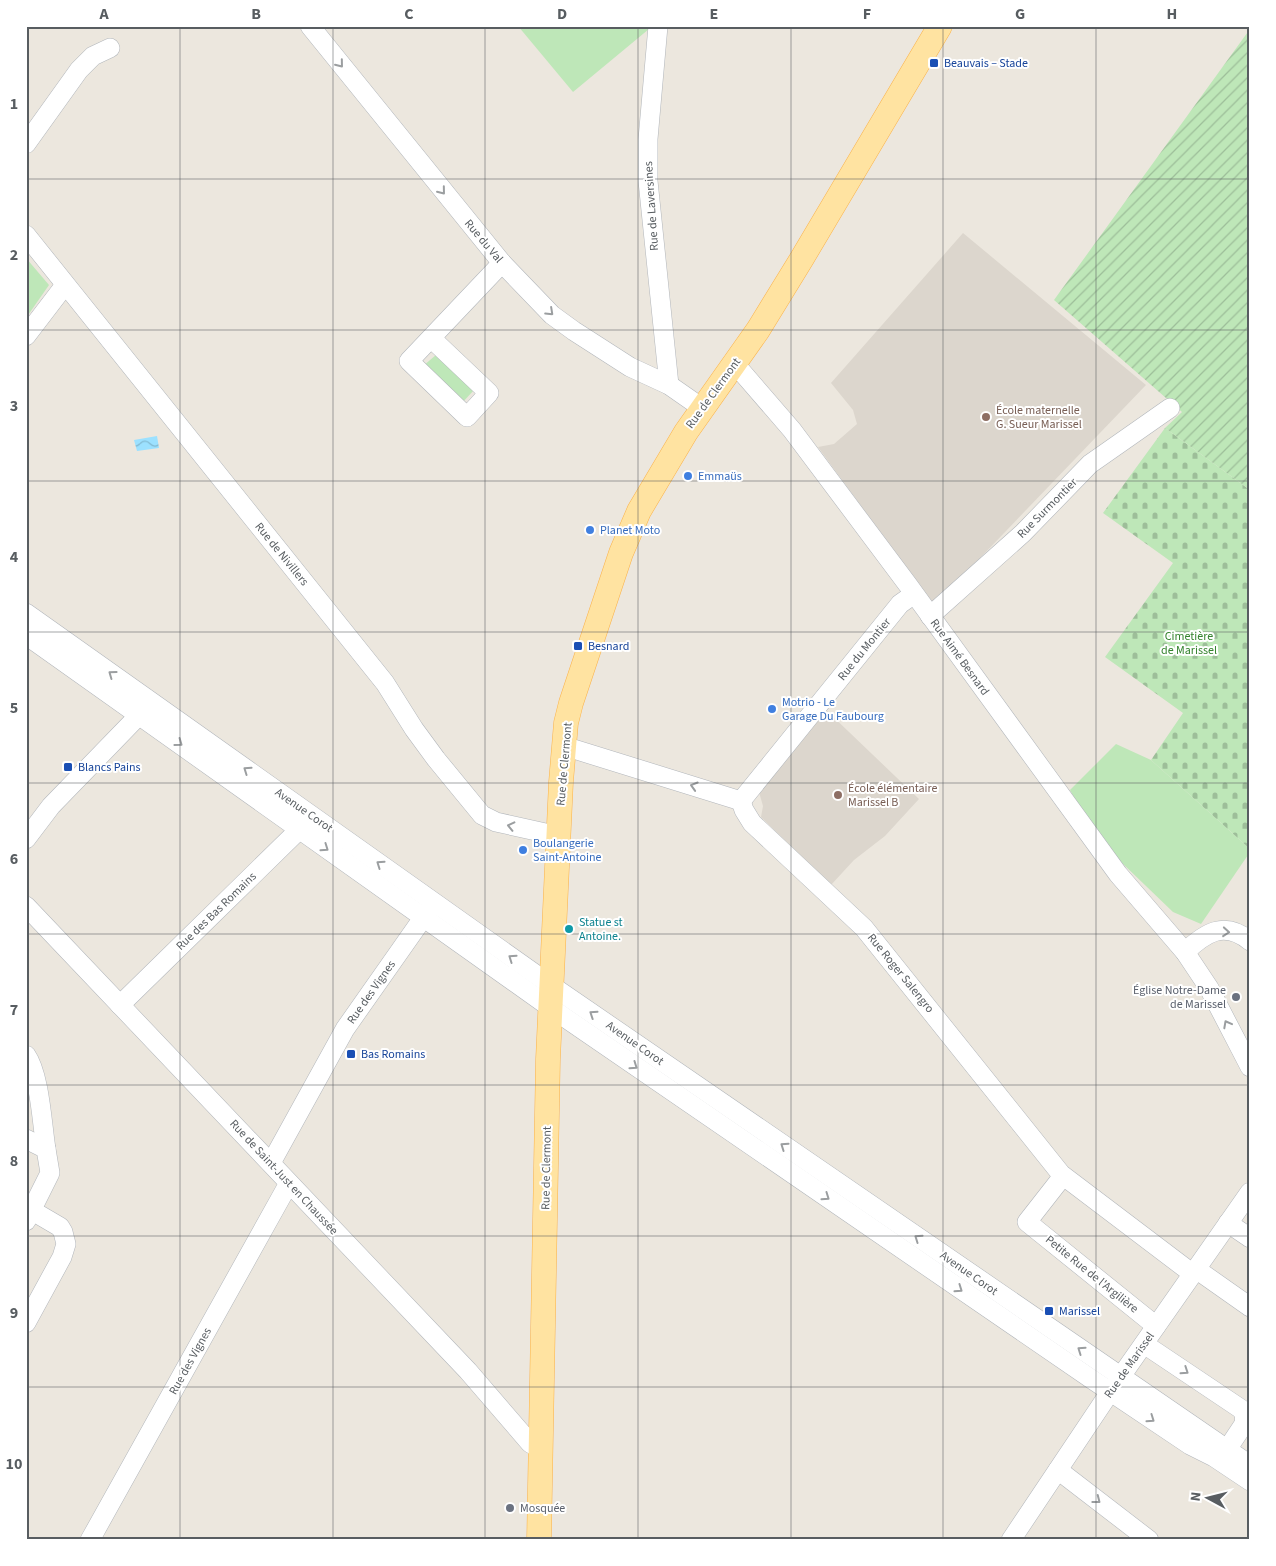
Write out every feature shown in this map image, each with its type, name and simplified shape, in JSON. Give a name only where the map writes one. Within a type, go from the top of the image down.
[{"type":"main road","name":"Rue de Clermont","points":[[539,1540],[548,1059],[564,746],[566,723],[571,703],[628,534],[667,463],[702,408],[735,364],[801,260],[940,26]]},
{"type":"street","name":"Rue du Val","points":[[310,26],[502,262],[548,311],[562,323],[640,373],[669,386],[702,408]]},
{"type":"street","name":"Rue de Laversines","points":[[658,26],[648,139],[648,181],[669,386]]},
{"type":"street","points":[[26,144],[79,70],[93,56],[110,48]]},
{"type":"street","name":"Rue de Nivillers","points":[[26,235],[385,683],[436,759],[482,815],[496,822],[559,836]]},
{"type":"street","points":[[431,338],[502,262]]},
{"type":"street","points":[[26,336],[65,285]]},
{"type":"street","name":"Rue Aimé Besnard","points":[[735,364],[779,414],[914,594],[1100,850],[1185,952],[1208,988],[1250,1068]]},
{"type":"street","name":"Rue Surmontier","points":[[930,616],[1024,533],[1090,464],[1170,408]]},
{"type":"street","name":"Rue du Montier","points":[[741,801],[900,604],[914,594]]},
{"type":"street","name":"Avenue Corot","points":[[26,613],[145,709]]},
{"type":"street","name":"Avenue Corot","points":[[26,635],[145,709],[551,997],[1116,1385],[1223,1455],[1250,1482]]},
{"type":"street","points":[[26,839],[51,806],[145,709]]},
{"type":"street","points":[[564,746],[741,801]]},
{"type":"street","name":"Rue Roger Salengro","points":[[741,801],[752,823],[864,928],[1064,1176],[1194,1271],[1250,1307]]},
{"type":"street","points":[[26,825],[51,806]]},
{"type":"street","name":"Rue des Bas Romains","points":[[120,1005],[306,823]]},
{"type":"street","name":"Rue de Saint-Just en Chaussée","points":[[26,906],[468,1371],[530,1443],[540,1446]]},
{"type":"street","name":"Rue des Vignes","points":[[271,1163],[345,1029],[428,910]]},
{"type":"street","points":[[1185,952],[1202,936],[1216,931],[1241,935],[1250,941]]},
{"type":"street","points":[[26,1055],[33,1068],[36,1082],[50,1174],[29,1215],[60,1227],[66,1244],[62,1257],[26,1323]]},
{"type":"street","points":[[26,1139],[46,1149]]},
{"type":"street","name":"Petite Rue de l'Argilière","points":[[1064,1176],[1027,1222],[1156,1326]]},
{"type":"street","name":"Rue des Vignes","points":[[90,1540],[289,1182]]},
{"type":"street","name":"Rue de Marissel","points":[[1011,1540],[1156,1326],[1250,1192]]},
{"type":"street","points":[[1228,1223],[1250,1238]]},
{"type":"street","points":[[1144,1344],[1241,1409],[1245,1418],[1244,1424],[1223,1455]]},
{"type":"street","name":"Avenue Corot","points":[[1223,1455],[1250,1465]]},
{"type":"street","points":[[1058,1470],[1149,1540]]},
{"type":"shaded area","name":"École maternelle G. Sueur Marissel","points":[[963,233],[1146,385],[934,606],[818,447],[834,444],[857,424],[853,410],[831,383]]},
{"type":"shaded area","name":"École élémentaire Marissel B","points":[[825,709],[919,799],[885,836],[854,860],[831,885],[761,817],[763,806],[759,792]]},
{"type":"green space","points":[[518,26],[650,26],[649,29],[573,92]]},
{"type":"green space","points":[[1250,29],[1250,490],[1165,428],[1182,412],[1054,300]]},
{"type":"green space","points":[[26,258],[49,285],[26,318]]},
{"type":"green space","points":[[436,355],[474,390],[462,403],[423,366]]},
{"type":"green space","name":"Cimetière de Marissel","points":[[1165,428],[1250,490],[1250,849],[1151,760],[1183,713],[1105,657],[1173,563],[1103,513]]},
{"type":"green space","points":[[1116,744],[1151,760],[1250,849],[1250,852],[1201,924],[1173,912],[1094,836],[1070,790]]},
{"type":"water","points":[[157,436],[159,448],[137,451],[134,440]]},
{"type":"place","name":"Beauvais – Stade","points":[[934,63]]},
{"type":"place","name":"École maternelle G. Sueur Marissel","points":[[986,417]]},
{"type":"place","name":"Emmaüs","points":[[688,476]]},
{"type":"place","name":"Planet Moto","points":[[590,530]]},
{"type":"place","name":"Besnard","points":[[578,646]]},
{"type":"place","name":"Motrio - Le Garage Du Faubourg","points":[[772,709]]},
{"type":"place","name":"Blancs Pains","points":[[68,767]]},
{"type":"place","name":"École élémentaire Marissel B","points":[[838,795]]},
{"type":"place","name":"Boulangerie Saint-Antoine","points":[[523,850]]},
{"type":"place","name":"Statue st Antoine.","points":[[569,929]]},
{"type":"place","name":"Église Notre-Dame de Marissel","points":[[1236,997]]},
{"type":"place","name":"Bas Romains","points":[[351,1054]]},
{"type":"place","name":"Marissel","points":[[1049,1311]]},
{"type":"place","name":"Mosquée","points":[[510,1508]]}]
